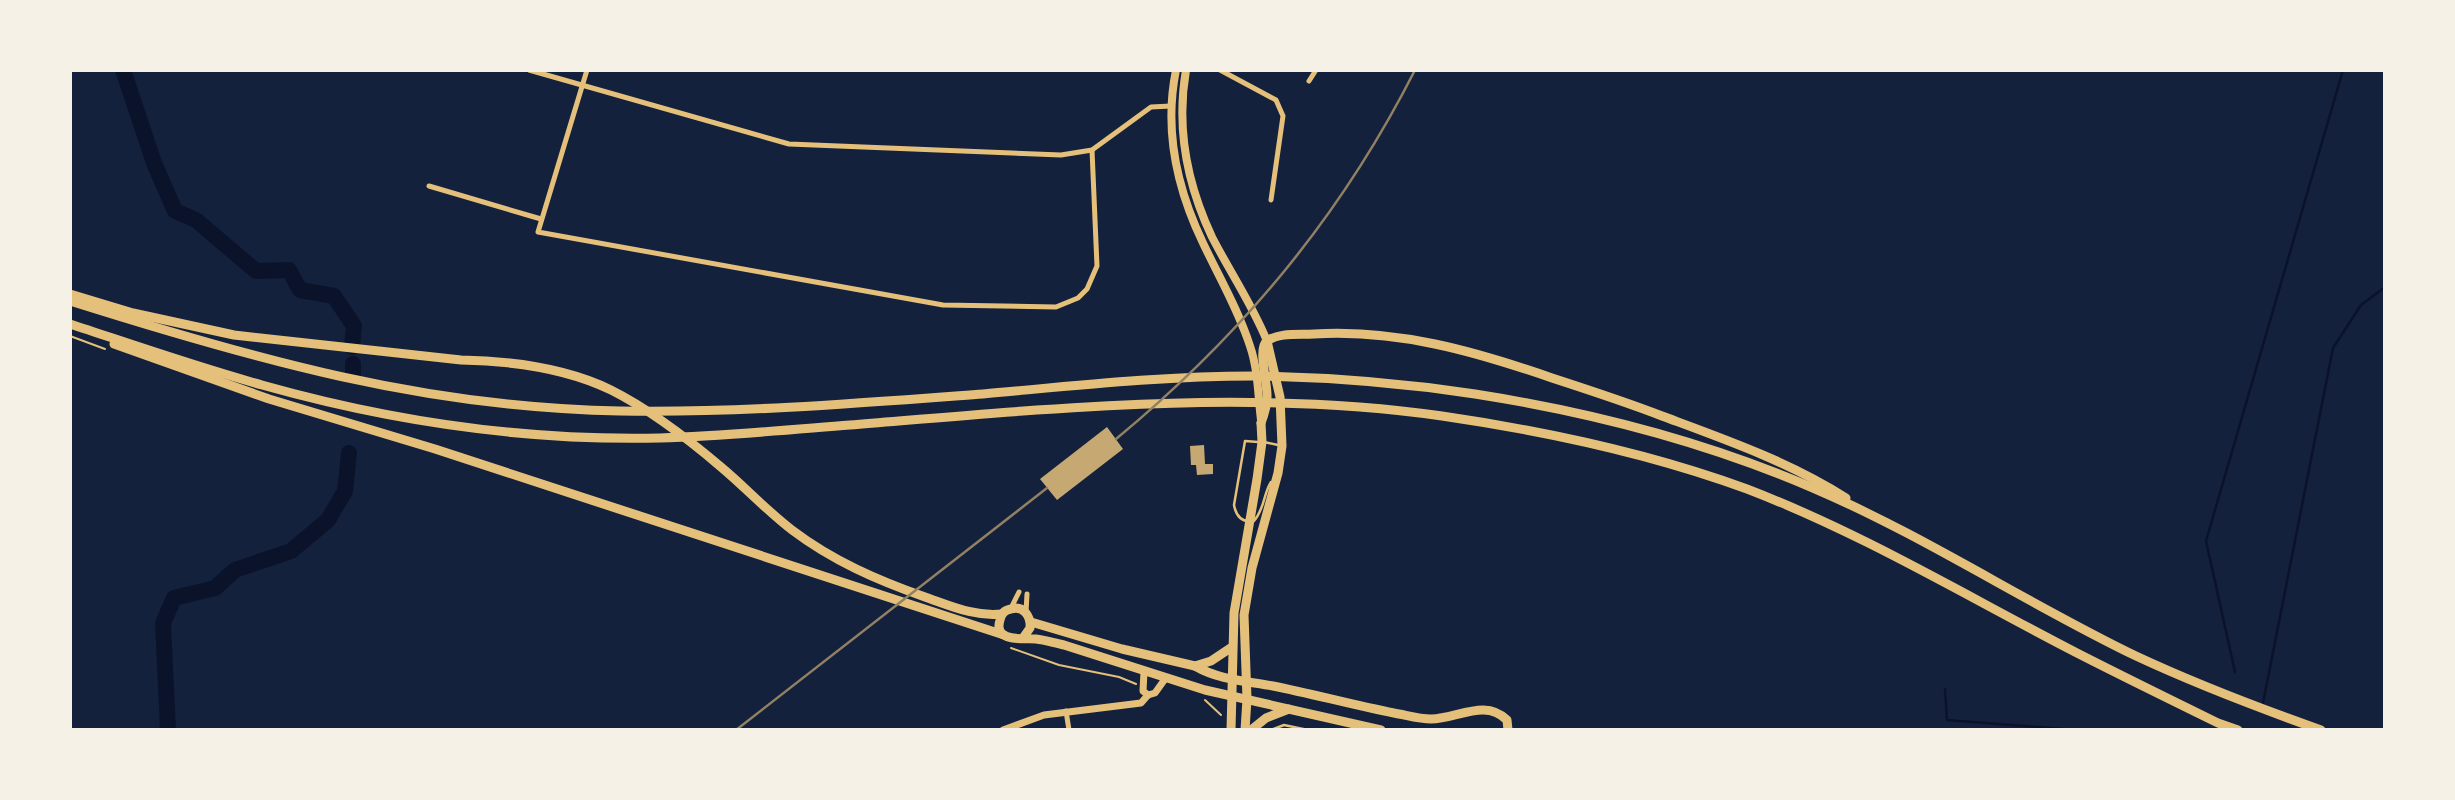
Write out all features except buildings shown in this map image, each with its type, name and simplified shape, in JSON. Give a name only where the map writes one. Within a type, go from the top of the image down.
[{"type":"main road","points":[[1176,70],[1171,106],[1173,144],[1185,198],[1245,332],[1264,362],[1280,397],[1282,446],[1278,473],[1252,568],[1244,615],[1248,730],[1289,709]]},
{"type":"main road","points":[[1186,70],[1181,122],[1189,169],[1203,216],[1267,341]]},
{"type":"main road","points":[[70,294],[144,315],[234,335],[461,360],[494,360],[568,375],[614,392],[677,431],[790,529],[830,556],[876,580],[1016,640],[1023,638],[1064,645],[1144,673],[1381,730]]},
{"type":"main road","points":[[70,302],[260,358],[366,383],[479,402],[566,410],[669,411],[797,406],[1142,380],[1249,376],[1301,377],[1415,386],[1520,402],[1635,428],[1757,466],[1814,488],[1928,542],[2135,655],[2321,730]]},
{"type":"main road","points":[[70,325],[149,358],[269,399],[435,449],[869,589],[949,611],[984,616],[1002,614],[1017,608],[1029,617],[1122,649],[1195,666],[1231,680],[1272,686],[1329,700],[1429,719],[1482,709],[1493,710],[1507,720],[1508,730]]},
{"type":"main road","points":[[70,325],[220,373],[311,398],[433,422],[514,432],[659,438],[1000,413],[1219,403],[1313,404],[1439,416],[1542,433],[1651,458],[1746,489],[1863,540],[2076,653],[2218,723],[2238,730]]},
{"type":"main road","points":[[1231,730],[1234,613],[1267,396],[1262,349],[1267,341],[1282,335],[1351,332],[1408,338],[1483,355],[1710,433],[1825,484],[1872,515]]},
{"type":"main road","points":[[1002,614],[999,625],[1004,635]]},
{"type":"main road","points":[[1023,638],[1030,628],[1029,617]]},
{"type":"main road","points":[[1195,666],[1211,661],[1232,647]]},
{"type":"street","points":[[529,70],[789,145],[1061,155],[1093,150],[1145,111],[1158,106],[1171,106]]},
{"type":"street","points":[[587,70],[538,232],[943,305],[1056,307],[1078,298],[1087,289],[1097,266],[1093,150]]},
{"type":"street","points":[[1220,70],[1276,100],[1283,117],[1271,200]]},
{"type":"street","points":[[1309,81],[1315,70]]},
{"type":"street","points":[[429,186],[541,219]]},
{"type":"street","points":[[1012,608],[1019,592]]},
{"type":"street","points":[[1027,594],[1029,617]]},
{"type":"street","points":[[1144,673],[1143,691],[1148,695]]},
{"type":"street","points":[[1003,730],[1035,718],[1066,711],[1141,703],[1148,695],[1155,693],[1165,678]]},
{"type":"street","points":[[1066,711],[1069,730]]},
{"type":"lane","points":[[1278,473],[1268,486],[1263,510],[1254,521],[1248,522],[1236,513],[1234,505],[1245,441],[1282,446]]},
{"type":"lane","points":[[1271,730],[1284,725],[1308,730]]},
{"type":"path","points":[[1011,648],[1059,665],[1119,677],[1138,684]]},
{"type":"path","points":[[1199,695],[1224,716]]},
{"type":"waterway","points":[[123,70],[154,163],[175,211],[196,220],[256,271],[289,270],[300,290],[334,296],[354,326],[352,347]]},
{"type":"waterway","points":[[2235,672],[2206,541],[2343,70]]},
{"type":"waterway","points":[[2263,703],[2333,348],[2361,305],[2385,287]]},
{"type":"waterway","points":[[353,364],[353,373]]},
{"type":"waterway","points":[[168,730],[163,623],[174,598],[215,588],[235,570],[291,551],[328,520],[345,491],[349,453]]},
{"type":"waterway","points":[[1945,689],[1947,720],[2076,730]]},
{"type":"railway","points":[[1116,439],[1205,358],[1285,270],[1355,175],[1415,70]]},
{"type":"railway","points":[[736,730],[1047,488]]}]
